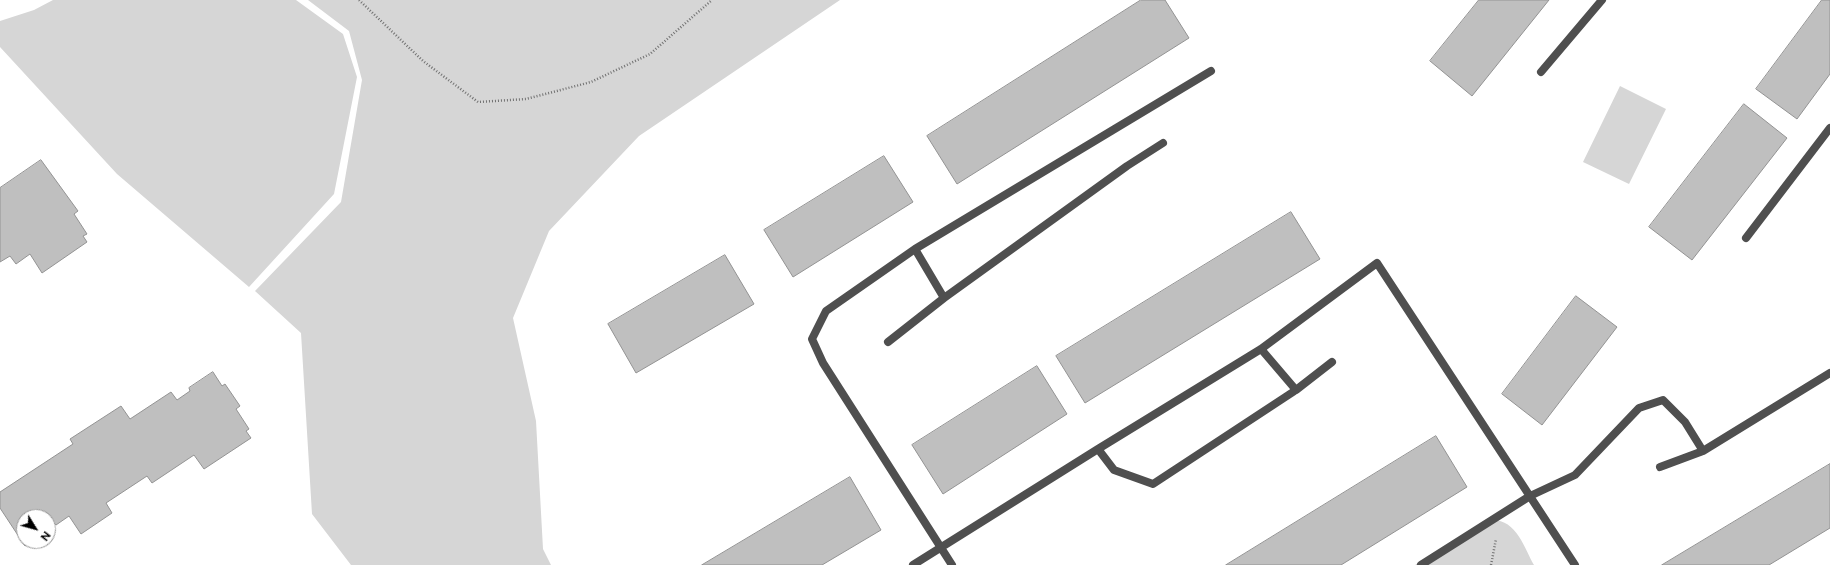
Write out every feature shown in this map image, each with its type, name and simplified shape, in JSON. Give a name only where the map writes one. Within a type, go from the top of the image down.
[{"type":"lane","points":[[1541,72],[1602,0]]},
{"type":"lane","points":[[952,565],[823,364],[812,339],[826,311],[915,249],[1211,71]]},
{"type":"lane","points":[[1746,238],[1830,128]]},
{"type":"lane","points":[[888,342],[944,298],[1127,166],[1163,143]]},
{"type":"lane","points":[[915,249],[944,298]]},
{"type":"lane","points":[[913,565],[1098,449],[1261,350],[1377,263],[1575,565]]},
{"type":"lane","points":[[1261,350],[1296,390]]},
{"type":"lane","points":[[1098,449],[1114,470],[1153,484],[1296,390],[1332,362]]},
{"type":"lane","points":[[1660,467],[1704,451],[1830,373]]},
{"type":"lane","points":[[1421,565],[1530,496],[1575,475],[1639,408],[1663,400],[1685,422],[1704,451]]},
{"type":"path","points":[[359,0],[423,61],[478,102],[526,99],[592,82],[650,54],[712,0]]},
{"type":"shaded area","points":[[53,0],[296,0],[343,34],[357,77],[334,194],[249,287],[117,174],[0,47],[0,21],[34,10]]},
{"type":"shaded area","points":[[308,0],[840,0],[639,136],[549,231],[513,318],[536,421],[543,549],[551,565],[351,565],[312,514],[301,333],[255,291],[341,202],[362,80],[349,31]]},
{"type":"shaded area","points":[[1620,86],[1666,109],[1629,184],[1583,162]]},
{"type":"shaded area","points":[[1490,520],[1499,521],[1513,529],[1523,542],[1534,565],[1415,565]]},
{"type":"building","points":[[1141,0],[1165,0],[1189,38],[957,184],[927,136]]},
{"type":"building","points":[[1479,0],[1549,0],[1472,96],[1430,61]]},
{"type":"building","points":[[1822,0],[1830,0],[1830,74],[1797,119],[1756,89]]},
{"type":"building","points":[[1744,104],[1787,138],[1692,260],[1649,227]]},
{"type":"building","points":[[884,156],[913,202],[793,277],[764,230]]},
{"type":"building","points":[[41,160],[78,211],[74,214],[87,234],[83,236],[87,242],[42,273],[30,254],[16,264],[10,256],[0,262],[0,188]]},
{"type":"building","points":[[1291,212],[1320,259],[1085,403],[1056,356]]},
{"type":"building","points":[[725,255],[754,304],[636,373],[608,324]]},
{"type":"building","points":[[1576,296],[1617,327],[1542,425],[1502,394]]},
{"type":"building","points":[[1037,366],[1067,414],[943,494],[912,445]]},
{"type":"building","points":[[213,372],[222,386],[225,384],[240,406],[236,409],[249,429],[246,431],[251,438],[204,469],[194,455],[152,483],[147,476],[106,503],[112,513],[81,534],[69,516],[56,525],[56,509],[16,509],[16,532],[0,508],[0,492],[73,444],[70,439],[121,406],[130,419],[171,392],[177,400],[190,391],[189,388]]},
{"type":"building","points":[[1436,436],[1467,487],[1341,565],[1226,565]]},
{"type":"building","points":[[1830,464],[1830,528],[1769,565],[1662,565]]},
{"type":"building","points":[[850,477],[881,530],[822,565],[702,565]]}]
